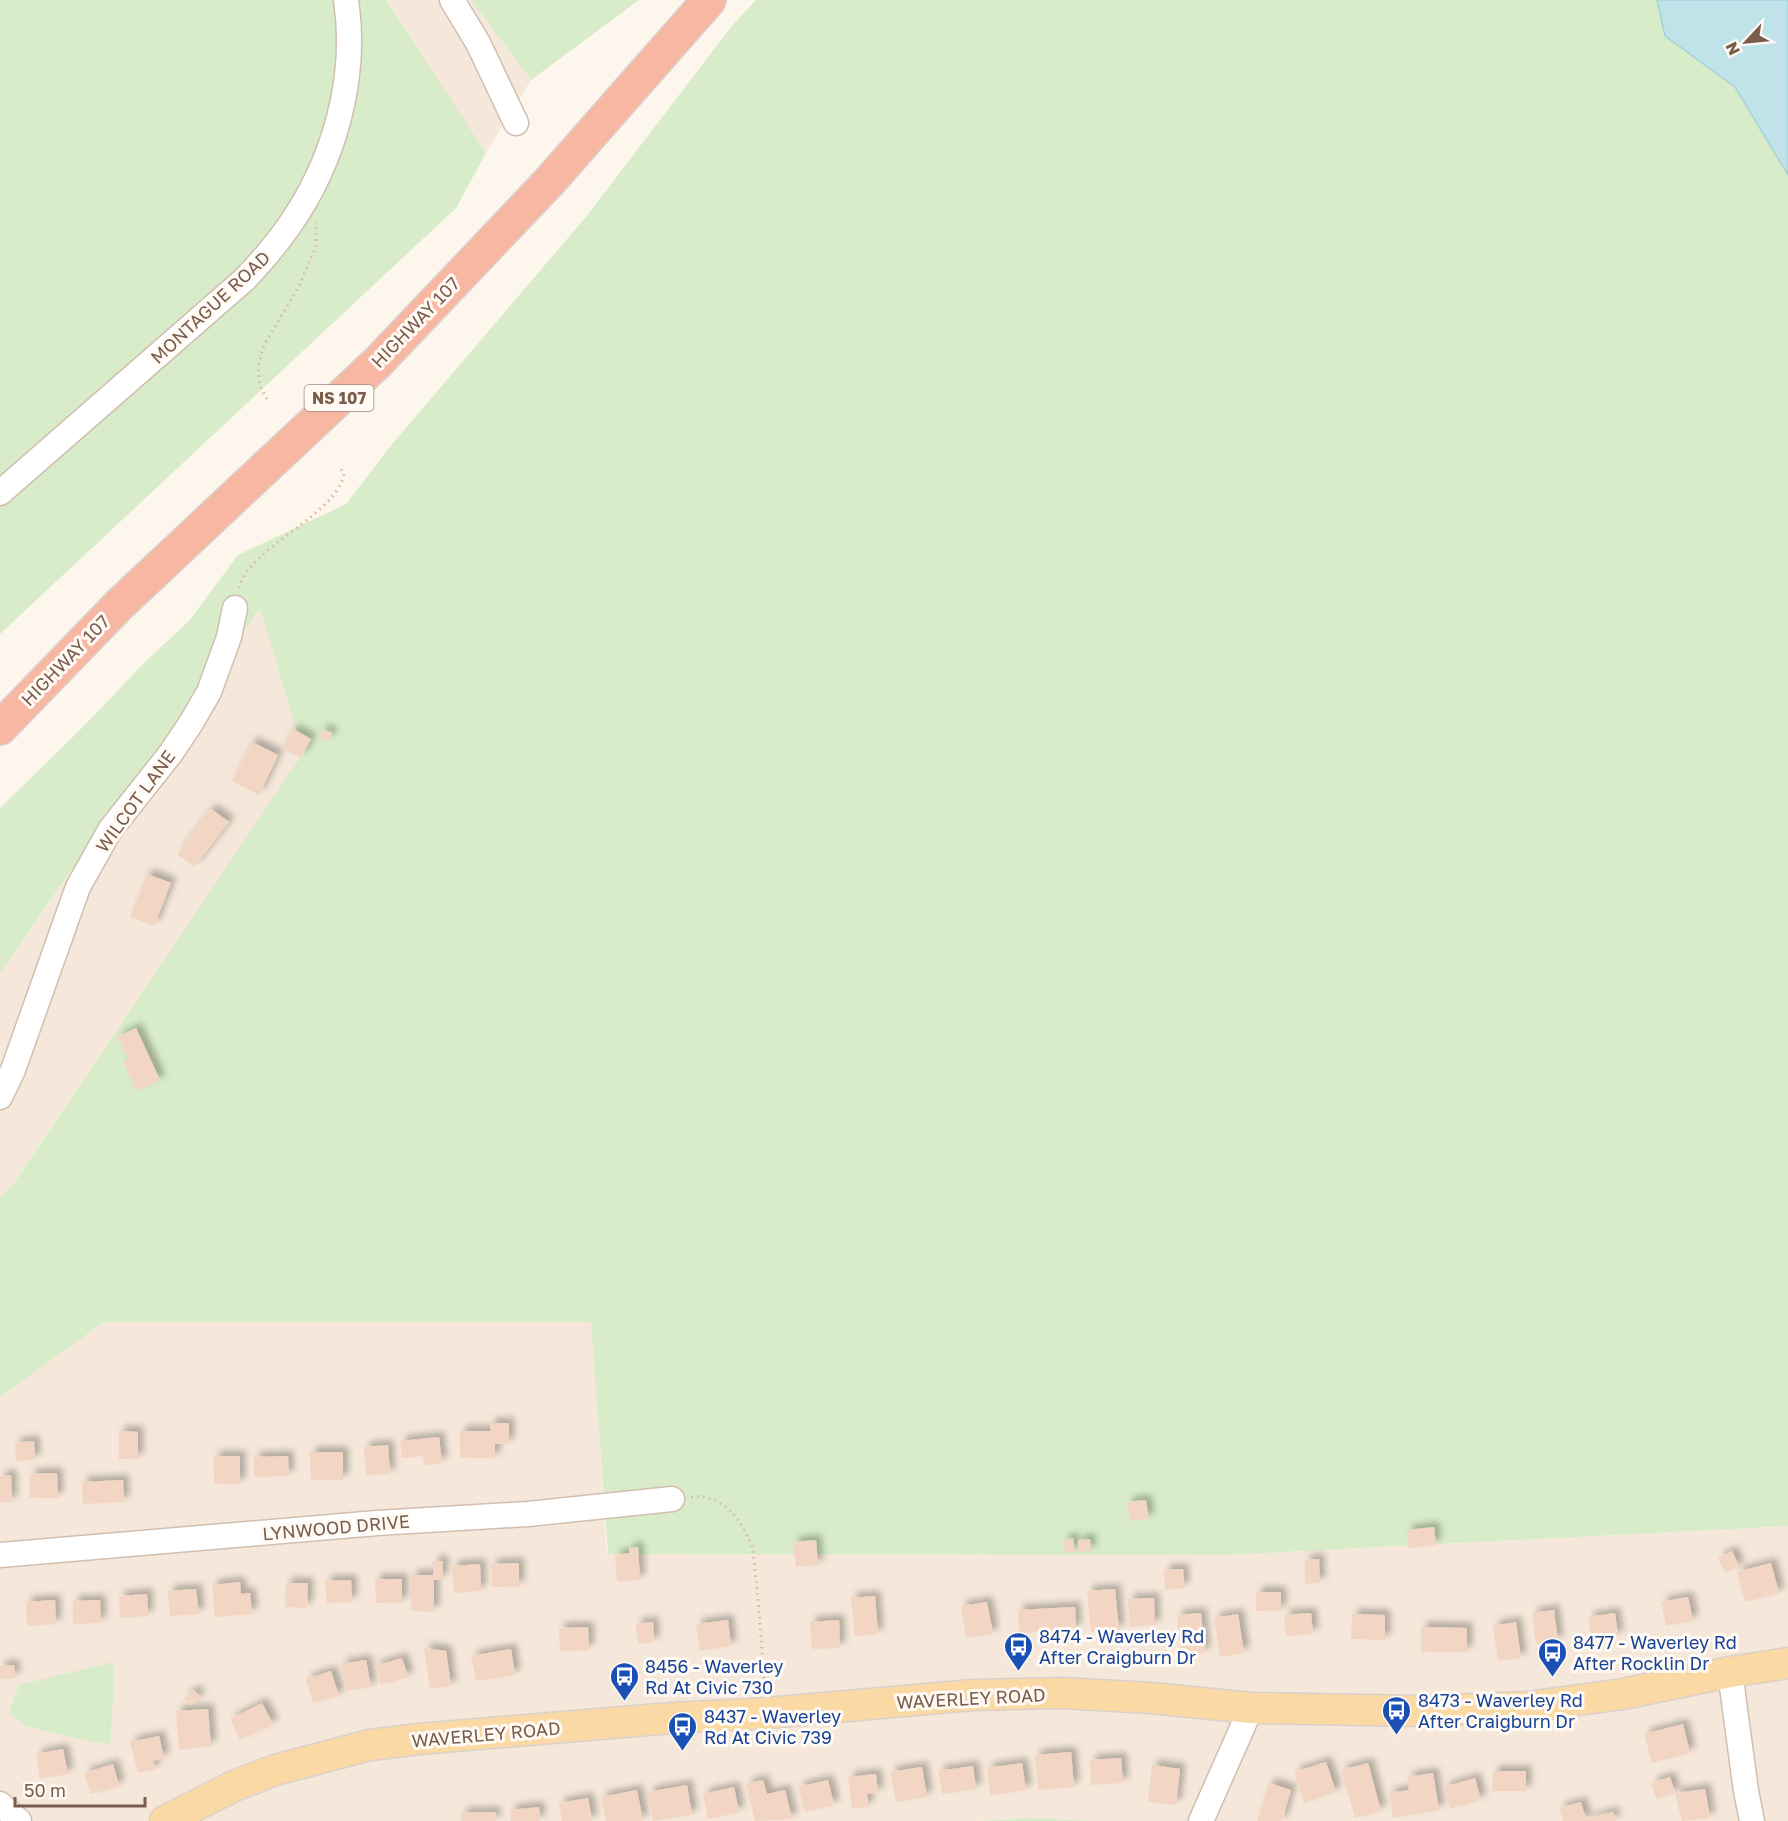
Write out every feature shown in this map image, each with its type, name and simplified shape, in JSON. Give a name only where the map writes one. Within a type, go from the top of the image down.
[{"type":"highway","name":"HIGHWAY 107","points":[[0,728],[120,603],[378,362],[549,182],[709,0]]},
{"type":"highway","points":[[0,707],[48,661],[120,603]]},
{"type":"highway","points":[[0,751],[120,603]]},
{"type":"main road","name":"WAVERLEY ROAD","points":[[165,1821],[234,1786],[275,1770],[370,1745],[419,1739],[974,1695],[1062,1693],[1151,1698],[1251,1708],[1418,1711],[1527,1707],[1623,1694],[1730,1672],[1788,1663]]},
{"type":"street","name":"MONTAGUE ROAD","points":[[0,493],[245,279],[271,251],[290,225],[331,143],[340,114],[348,50],[346,0]]},
{"type":"street","points":[[452,0],[478,43],[516,123]]},
{"type":"street","name":"WILCOT LANE","points":[[0,1098],[13,1070],[78,887],[110,830],[171,753],[209,692],[228,637],[235,608]]},
{"type":"street","name":"LYNWOOD DRIVE","points":[[0,1555],[377,1523],[528,1514],[672,1499]]},
{"type":"street","points":[[1730,1672],[1752,1821]]},
{"type":"street","points":[[1201,1821],[1251,1708]]},
{"type":"street","points":[[0,1804],[19,1821]]},
{"type":"path","points":[[267,399],[260,387],[258,367],[264,345],[299,286],[316,246],[316,176]]},
{"type":"path","points":[[235,608],[241,579],[254,564],[325,505],[342,485],[344,474],[339,466]]},
{"type":"path","points":[[672,1499],[701,1496],[722,1502],[728,1507],[751,1545],[760,1620],[767,1713]]},
{"type":"shaded area","points":[[386,0],[471,0],[531,80],[486,153]]},
{"type":"shaded area","points":[[260,609],[303,753],[12,1186],[0,1198],[0,973],[86,849]]},
{"type":"shaded area","points":[[104,1322],[592,1322],[607,1554],[1228,1555],[1788,1526],[1788,1821],[1095,1821],[1030,1818],[979,1821],[0,1821],[0,1397]]},
{"type":"green space","points":[[0,0],[386,0],[486,153],[456,208],[0,634]]},
{"type":"green space","points":[[471,0],[639,0],[531,80]]},
{"type":"green space","points":[[756,0],[1657,0],[1665,36],[1735,87],[1788,175],[1788,1526],[1228,1555],[608,1554],[591,1322],[104,1322],[0,1397],[0,1198],[12,1186],[303,753],[260,609],[86,849],[0,973],[0,808],[82,728],[147,660],[189,621],[238,555],[346,504],[393,443],[586,217],[731,27]]},
{"type":"green space","points":[[113,1662],[110,1744],[25,1726],[9,1713],[19,1685]]},
{"type":"green space","points":[[1030,1818],[1095,1821],[979,1821]]},
{"type":"water","points":[[1657,0],[1788,0],[1788,175],[1735,87],[1665,36]]},
{"type":"building","points":[[293,729],[311,739],[301,758],[282,748]]},
{"type":"building","points":[[323,729],[332,733],[329,741],[319,737]]},
{"type":"building","points":[[252,742],[278,755],[259,795],[232,781]]},
{"type":"building","points":[[211,809],[229,822],[194,867],[177,854]]},
{"type":"building","points":[[147,874],[171,883],[154,926],[130,917]]},
{"type":"building","points":[[136,1028],[160,1080],[136,1091],[123,1062],[129,1059],[117,1037]]},
{"type":"building","points":[[490,1423],[509,1423],[509,1444],[495,1444],[495,1458],[460,1458],[460,1431],[490,1431]]},
{"type":"building","points":[[119,1431],[138,1432],[138,1459],[119,1459]]},
{"type":"building","points":[[439,1437],[442,1463],[424,1465],[423,1456],[402,1458],[400,1441]]},
{"type":"building","points":[[34,1441],[35,1460],[16,1461],[15,1443]]},
{"type":"building","points":[[388,1445],[390,1474],[366,1475],[364,1447]]},
{"type":"building","points":[[310,1452],[343,1452],[343,1480],[311,1480]]},
{"type":"building","points":[[214,1456],[240,1456],[240,1484],[214,1484]]},
{"type":"building","points":[[288,1456],[289,1476],[254,1477],[254,1457]]},
{"type":"building","points":[[57,1473],[58,1498],[30,1498],[30,1474]]},
{"type":"building","points":[[11,1475],[12,1502],[0,1502],[0,1476]]},
{"type":"building","points":[[123,1480],[124,1502],[83,1504],[82,1482]]},
{"type":"building","points":[[1146,1500],[1149,1519],[1130,1521],[1127,1502]]},
{"type":"building","points":[[1434,1527],[1436,1545],[1408,1548],[1407,1530]]},
{"type":"building","points":[[1073,1538],[1075,1552],[1065,1553],[1063,1540]]},
{"type":"building","points":[[1090,1539],[1091,1551],[1078,1552],[1078,1540]]},
{"type":"building","points":[[816,1540],[818,1565],[796,1567],[793,1542]]},
{"type":"building","points":[[638,1547],[640,1580],[617,1581],[615,1555],[629,1553],[629,1548]]},
{"type":"building","points":[[1732,1551],[1739,1566],[1725,1573],[1718,1558]]},
{"type":"building","points":[[1319,1559],[1320,1583],[1305,1584],[1305,1560]]},
{"type":"building","points":[[433,1561],[443,1561],[442,1580],[434,1580],[434,1612],[411,1611],[411,1575],[433,1575]]},
{"type":"building","points":[[519,1563],[519,1587],[492,1587],[491,1564]]},
{"type":"building","points":[[1771,1563],[1779,1593],[1745,1602],[1737,1572]]},
{"type":"building","points":[[480,1564],[481,1591],[454,1593],[452,1566]]},
{"type":"building","points":[[1183,1569],[1184,1588],[1165,1590],[1164,1570]]},
{"type":"building","points":[[375,1579],[402,1579],[402,1603],[376,1603]]},
{"type":"building","points":[[351,1580],[352,1602],[327,1603],[325,1581]]},
{"type":"building","points":[[240,1582],[241,1594],[250,1593],[252,1614],[215,1617],[212,1585]]},
{"type":"building","points":[[286,1583],[308,1583],[307,1608],[285,1607]]},
{"type":"building","points":[[196,1589],[199,1614],[170,1616],[168,1591]]},
{"type":"building","points":[[1115,1589],[1119,1630],[1091,1632],[1087,1591]]},
{"type":"building","points":[[1256,1592],[1281,1592],[1281,1611],[1256,1611]]},
{"type":"building","points":[[147,1594],[148,1616],[120,1618],[119,1596]]},
{"type":"building","points":[[875,1596],[878,1634],[855,1636],[851,1598]]},
{"type":"building","points":[[1688,1597],[1693,1621],[1666,1626],[1661,1602]]},
{"type":"building","points":[[1154,1598],[1155,1625],[1130,1627],[1128,1599]]},
{"type":"building","points":[[55,1600],[56,1624],[27,1626],[26,1602]]},
{"type":"building","points":[[100,1600],[101,1623],[73,1624],[73,1601]]},
{"type":"building","points":[[987,1602],[993,1634],[966,1638],[961,1606]]},
{"type":"building","points":[[1075,1607],[1076,1630],[1019,1633],[1018,1610]]},
{"type":"building","points":[[1554,1610],[1558,1641],[1536,1644],[1532,1613]]},
{"type":"building","points":[[1201,1613],[1205,1653],[1181,1655],[1177,1615]]},
{"type":"building","points":[[1311,1613],[1313,1634],[1286,1636],[1284,1615]]},
{"type":"building","points":[[1615,1613],[1618,1636],[1592,1640],[1588,1617]]},
{"type":"building","points":[[1238,1614],[1244,1653],[1220,1657],[1214,1618]]},
{"type":"building","points":[[1352,1614],[1385,1615],[1385,1640],[1351,1639]]},
{"type":"building","points":[[728,1620],[731,1646],[700,1651],[696,1624]]},
{"type":"building","points":[[839,1620],[840,1648],[812,1649],[810,1622]]},
{"type":"building","points":[[653,1622],[654,1642],[638,1644],[636,1624]]},
{"type":"building","points":[[1516,1622],[1521,1658],[1498,1661],[1493,1626]]},
{"type":"building","points":[[588,1627],[589,1650],[560,1651],[559,1628]]},
{"type":"building","points":[[1421,1627],[1467,1628],[1467,1652],[1421,1652]]},
{"type":"building","points":[[424,1648],[446,1651],[451,1686],[430,1689]]},
{"type":"building","points":[[511,1649],[515,1675],[476,1681],[471,1656]]},
{"type":"building","points":[[402,1658],[408,1677],[381,1685],[375,1666]]},
{"type":"building","points":[[366,1660],[371,1687],[346,1691],[341,1664]]},
{"type":"building","points":[[14,1665],[15,1678],[0,1679],[0,1666]]},
{"type":"building","points":[[331,1671],[339,1696],[313,1703],[306,1679]]},
{"type":"building","points":[[194,1690],[200,1697],[190,1705],[184,1698]]},
{"type":"building","points":[[262,1703],[273,1724],[240,1740],[230,1719]]},
{"type":"building","points":[[208,1709],[211,1746],[179,1750],[176,1711]]},
{"type":"building","points":[[1683,1724],[1690,1753],[1652,1763],[1644,1734]]},
{"type":"building","points":[[159,1736],[164,1758],[153,1761],[155,1769],[138,1773],[130,1742]]},
{"type":"building","points":[[63,1749],[68,1774],[40,1779],[36,1754]]},
{"type":"building","points":[[1071,1752],[1074,1787],[1038,1790],[1035,1755]]},
{"type":"building","points":[[1121,1758],[1123,1783],[1091,1785],[1090,1760]]},
{"type":"building","points":[[1326,1762],[1336,1792],[1304,1803],[1294,1772]]},
{"type":"building","points":[[1022,1763],[1026,1790],[990,1795],[987,1768]]},
{"type":"building","points":[[1368,1763],[1381,1811],[1355,1818],[1341,1770]]},
{"type":"building","points":[[113,1764],[119,1786],[91,1794],[84,1773]]},
{"type":"building","points":[[1152,1765],[1180,1769],[1176,1805],[1148,1802]]},
{"type":"building","points":[[973,1766],[976,1789],[942,1794],[938,1771]]},
{"type":"building","points":[[922,1767],[927,1797],[896,1802],[890,1772]]},
{"type":"building","points":[[1493,1771],[1526,1771],[1526,1791],[1492,1791]]},
{"type":"building","points":[[1433,1773],[1439,1810],[1393,1818],[1389,1793],[1409,1790],[1407,1777]]},
{"type":"building","points":[[876,1774],[878,1793],[867,1794],[868,1807],[852,1809],[848,1777]]},
{"type":"building","points":[[1670,1777],[1675,1793],[1656,1799],[1651,1783]]},
{"type":"building","points":[[1475,1778],[1481,1800],[1450,1809],[1444,1787]]},
{"type":"building","points":[[763,1780],[767,1794],[785,1790],[792,1819],[755,1821],[746,1784]]},
{"type":"building","points":[[828,1780],[834,1805],[805,1812],[798,1787]]},
{"type":"building","points":[[1269,1783],[1291,1790],[1282,1821],[1257,1821]]},
{"type":"building","points":[[687,1785],[692,1815],[653,1821],[648,1792]]},
{"type":"building","points":[[734,1787],[739,1812],[708,1819],[703,1794]]},
{"type":"building","points":[[1705,1789],[1710,1818],[1682,1821],[1675,1793]]},
{"type":"building","points":[[637,1790],[643,1821],[606,1821],[601,1797]]},
{"type":"building","points":[[588,1798],[592,1821],[562,1821],[559,1803]]},
{"type":"building","points":[[1581,1802],[1586,1819],[1613,1812],[1616,1821],[1563,1821],[1559,1808]]},
{"type":"building","points":[[539,1807],[540,1821],[511,1821],[510,1810]]},
{"type":"building","points":[[495,1812],[496,1821],[461,1821],[461,1813]]},
{"type":"place","name":"8474 - Waverley Rd After Craigburn Dr","points":[[1018,1672]]},
{"type":"place","name":"8477 - Waverley Rd After Rocklin Dr","points":[[1552,1678]]},
{"type":"place","name":"8456 - Waverley Rd At Civic 730","points":[[624,1702]]},
{"type":"place","name":"8473 - Waverley Rd After Craigburn Dr","points":[[1397,1736]]},
{"type":"place","name":"8437 - Waverley Rd At Civic 739","points":[[683,1752]]}]
